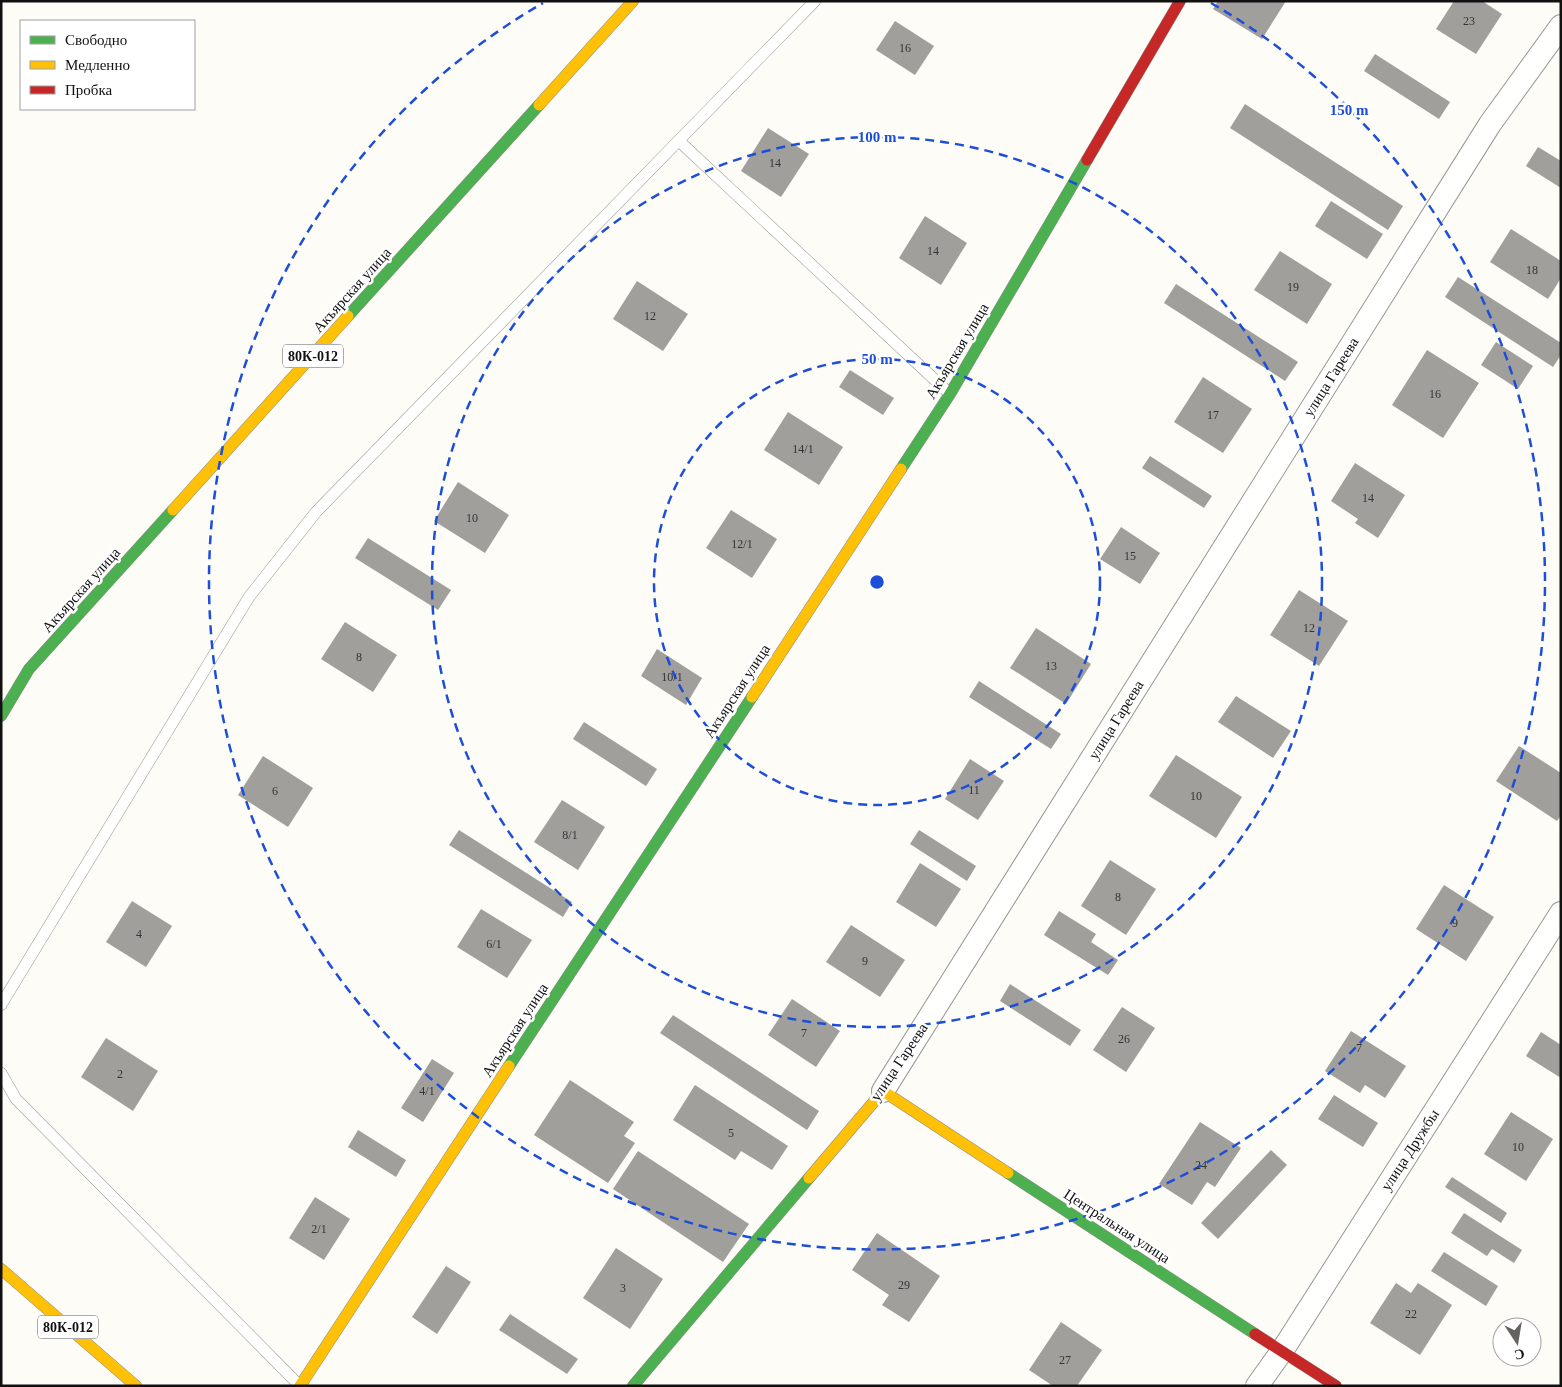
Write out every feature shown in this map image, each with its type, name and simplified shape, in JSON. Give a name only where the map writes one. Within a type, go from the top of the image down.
[{"type":"street","name":"Акъярская улица","points":[[1,716],[29,669],[634,1]]},
{"type":"street","name":"Акъярская улица","points":[[300,1386],[950,394],[1180,1]]},
{"type":"street","name":"улица Гареева","points":[[633,1386],[882,1091],[1490,124],[1561,26]]},
{"type":"street","name":"улица Дружбы","points":[[1257,1386],[1282,1351],[1561,913]]},
{"type":"street","name":"Центральная улица","points":[[882,1091],[1336,1386]]},
{"type":"street","name":"80К-012","points":[[1,1269],[136,1386]]},
{"type":"lane","points":[[1,1005],[249,597],[316,512],[815,1]]},
{"type":"lane","points":[[679,140],[950,394]]},
{"type":"lane","points":[[1,1072],[16,1098],[300,1386]]},
{"type":"building","points":[[1218,1],[1286,1],[1262,39],[1213,9]]},
{"type":"building","points":[[1454,1],[1482,1],[1502,14],[1476,54],[1436,29]]},
{"type":"building","points":[[895,21],[934,46],[915,75],[876,50]]},
{"type":"building","points":[[1375,54],[1450,102],[1439,119],[1364,71]]},
{"type":"building","points":[[1245,104],[1403,206],[1388,230],[1230,128]]},
{"type":"building","points":[[768,128],[809,154],[781,197],[741,171]]},
{"type":"building","points":[[1538,147],[1561,161],[1561,188],[1526,166]]},
{"type":"building","points":[[1331,201],[1383,234],[1367,259],[1315,226]]},
{"type":"building","points":[[925,216],[967,243],[941,285],[899,258]]},
{"type":"building","points":[[1511,229],[1561,261],[1561,278],[1548,299],[1490,262]]},
{"type":"building","points":[[1280,251],[1332,284],[1307,324],[1254,290]]},
{"type":"building","points":[[1458,277],[1561,343],[1561,355],[1553,367],[1445,297]]},
{"type":"building","points":[[637,281],[688,314],[663,351],[613,319]]},
{"type":"building","points":[[1176,284],[1298,362],[1285,381],[1164,303]]},
{"type":"building","points":[[1496,342],[1533,366],[1518,389],[1481,365]]},
{"type":"building","points":[[1427,350],[1479,383],[1443,438],[1392,405]]},
{"type":"building","points":[[850,370],[894,398],[883,415],[839,387]]},
{"type":"building","points":[[1203,377],[1252,409],[1223,453],[1174,422]]},
{"type":"building","points":[[788,412],[843,447],[819,485],[764,450]]},
{"type":"building","points":[[1150,456],[1212,496],[1204,508],[1142,468]]},
{"type":"building","points":[[1355,463],[1405,495],[1378,538],[1355,523],[1358,519],[1331,501]]},
{"type":"building","points":[[458,482],[509,515],[485,553],[434,521]]},
{"type":"building","points":[[731,510],[777,539],[752,578],[706,548]]},
{"type":"building","points":[[1121,527],[1160,553],[1140,584],[1100,559]]},
{"type":"building","points":[[368,538],[451,590],[438,610],[355,558]]},
{"type":"building","points":[[1299,590],[1348,621],[1319,666],[1270,635]]},
{"type":"building","points":[[345,622],[397,655],[373,692],[321,659]]},
{"type":"building","points":[[1036,628],[1091,664],[1066,704],[1010,668]]},
{"type":"building","points":[[657,649],[702,678],[686,705],[641,676]]},
{"type":"building","points":[[979,681],[1061,734],[1051,749],[969,697]]},
{"type":"building","points":[[1236,696],[1291,731],[1273,758],[1218,722]]},
{"type":"building","points":[[584,722],[657,769],[646,786],[573,739]]},
{"type":"building","points":[[1519,746],[1561,773],[1561,815],[1557,821],[1496,781]]},
{"type":"building","points":[[1176,755],[1242,797],[1216,838],[1149,796]]},
{"type":"building","points":[[263,756],[313,788],[288,827],[238,795]]},
{"type":"building","points":[[970,759],[1004,781],[978,820],[945,799]]},
{"type":"building","points":[[562,800],[605,827],[578,870],[534,842]]},
{"type":"building","points":[[459,830],[572,902],[563,917],[449,845]]},
{"type":"building","points":[[919,830],[976,866],[967,881],[910,844]]},
{"type":"building","points":[[1110,860],[1156,889],[1126,935],[1081,906]]},
{"type":"building","points":[[920,863],[961,889],[936,927],[896,902]]},
{"type":"building","points":[[1444,885],[1494,917],[1466,961],[1416,929]]},
{"type":"building","points":[[132,901],[172,926],[146,967],[106,942]]},
{"type":"building","points":[[481,909],[532,940],[507,978],[457,947]]},
{"type":"building","points":[[1059,911],[1096,934],[1091,942],[1118,960],[1108,975],[1044,935]]},
{"type":"building","points":[[851,925],[905,960],[880,997],[826,962]]},
{"type":"building","points":[[1010,984],[1081,1030],[1070,1046],[1000,1001]]},
{"type":"building","points":[[792,999],[840,1031],[816,1067],[768,1035]]},
{"type":"building","points":[[1122,1007],[1155,1028],[1126,1072],[1093,1050]]},
{"type":"building","points":[[673,1015],[819,1111],[807,1130],[660,1033]]},
{"type":"building","points":[[1351,1031],[1406,1066],[1385,1098],[1365,1085],[1360,1093],[1325,1071]]},
{"type":"building","points":[[1541,1032],[1561,1045],[1561,1078],[1526,1056]]},
{"type":"building","points":[[106,1038],[158,1071],[133,1111],[81,1077]]},
{"type":"building","points":[[432,1059],[454,1073],[423,1122],[401,1108]]},
{"type":"building","points":[[570,1080],[634,1122],[624,1136],[635,1143],[608,1183],[534,1135]]},
{"type":"building","points":[[695,1085],[788,1146],[772,1170],[741,1151],[735,1160],[673,1120]]},
{"type":"building","points":[[1334,1095],[1378,1123],[1363,1147],[1318,1119]]},
{"type":"building","points":[[1511,1112],[1553,1139],[1526,1181],[1484,1154]]},
{"type":"building","points":[[1200,1122],[1241,1148],[1215,1187],[1207,1182],[1192,1205],[1159,1184]]},
{"type":"building","points":[[358,1130],[406,1160],[396,1177],[348,1147]]},
{"type":"building","points":[[1271,1150],[1287,1165],[1218,1239],[1201,1223]]},
{"type":"building","points":[[638,1151],[749,1224],[723,1262],[613,1189]]},
{"type":"building","points":[[1452,1177],[1507,1213],[1501,1223],[1445,1187]]},
{"type":"building","points":[[315,1197],[350,1219],[324,1260],[289,1238]]},
{"type":"building","points":[[1464,1213],[1522,1250],[1514,1263],[1492,1249],[1487,1256],[1451,1233]]},
{"type":"building","points":[[877,1233],[940,1276],[909,1322],[882,1305],[889,1295],[852,1270]]},
{"type":"building","points":[[616,1248],[663,1279],[630,1329],[583,1298]]},
{"type":"building","points":[[1444,1252],[1498,1286],[1486,1306],[1431,1271]]},
{"type":"building","points":[[446,1266],[471,1282],[437,1334],[412,1317]]},
{"type":"building","points":[[1396,1283],[1411,1293],[1418,1283],[1452,1305],[1420,1355],[1370,1323]]},
{"type":"building","points":[[510,1314],[578,1359],[567,1374],[499,1330]]},
{"type":"building","points":[[1061,1322],[1102,1350],[1077,1386],[1053,1386],[1029,1370]]},
{"type":"traffic: fast","points":[[348,316],[539,105]]},
{"type":"traffic: fast","points":[[901,469],[950,394],[1087,160]]},
{"type":"traffic: fast","points":[[1,716],[29,669],[173,510]]},
{"type":"traffic: fast","points":[[509,1066],[752,697]]},
{"type":"traffic: fast","points":[[1008,1173],[1255,1334]]},
{"type":"traffic: fast","points":[[633,1386],[809,1178]]},
{"type":"traffic: slow","points":[[539,105],[633,1]]},
{"type":"traffic: slow","points":[[173,510],[348,316]]},
{"type":"traffic: slow","points":[[752,697],[901,469]]},
{"type":"traffic: slow","points":[[300,1386],[509,1066]]},
{"type":"traffic: slow","points":[[809,1178],[883,1091],[1008,1173]]},
{"type":"traffic: slow","points":[[1,1269],[136,1386]]},
{"type":"traffic: jam","points":[[1087,160],[1180,1]]},
{"type":"traffic: jam","points":[[1255,1334],[1336,1386]]}]
